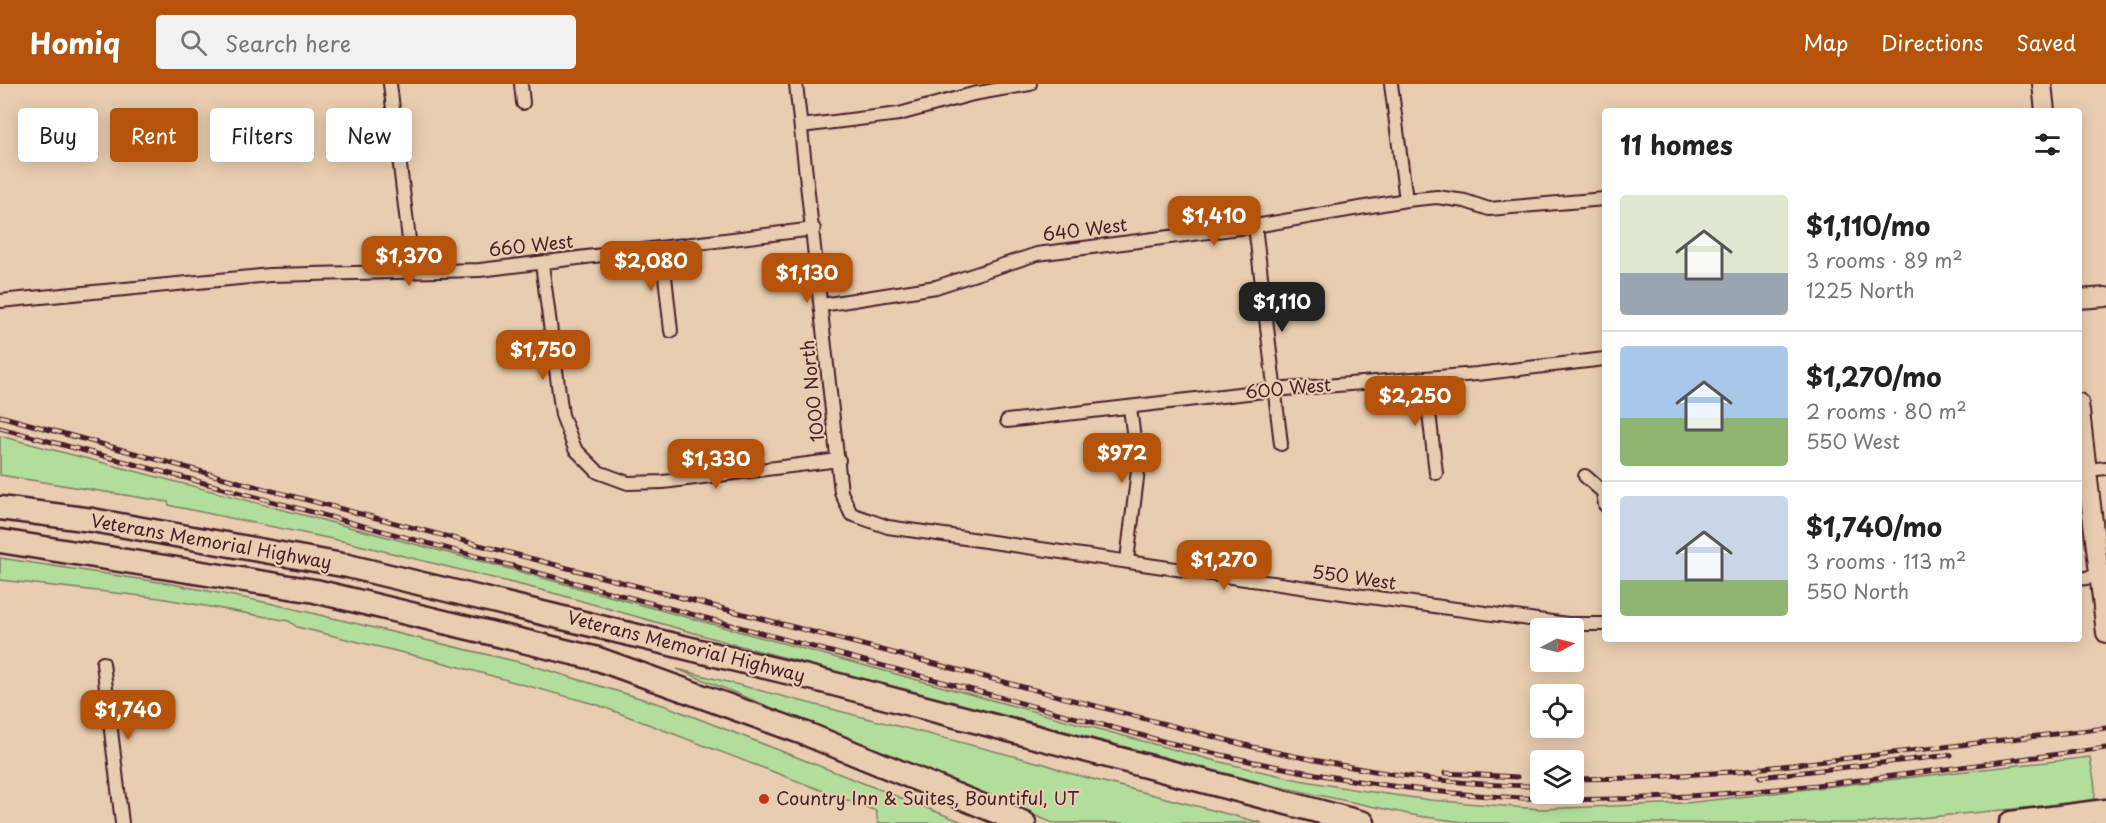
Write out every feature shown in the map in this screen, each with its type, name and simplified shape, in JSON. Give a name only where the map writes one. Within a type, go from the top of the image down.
[{"type":"highway","name":"Veterans Memorial Highway","points":[[0,508],[92,520],[348,566],[822,680],[1363,823]]},
{"type":"highway","name":"Veterans Memorial Highway","points":[[0,541],[315,591],[598,659],[809,735],[1024,823]]},
{"type":"highway","points":[[2011,823],[2098,812]]},
{"type":"street","points":[[390,84],[413,272]]},
{"type":"street","points":[[521,84],[523,103]]},
{"type":"street","name":"1000 North","points":[[796,84],[814,229],[841,492],[851,514]]},
{"type":"street","points":[[801,126],[899,114],[1004,86],[1030,84]]},
{"type":"street","points":[[1391,84],[1406,200]]},
{"type":"street","points":[[2042,84],[2045,108]]},
{"type":"street","name":"640 West","points":[[822,305],[936,287],[1037,254],[1255,226],[1406,200],[1437,197],[1464,201],[1489,209],[1602,199]]},
{"type":"street","points":[[1255,226],[1281,444]]},
{"type":"street","name":"660 West","points":[[0,301],[260,276],[413,272],[542,264],[814,229]]},
{"type":"street","points":[[662,249],[671,332]]},
{"type":"street","points":[[542,264],[562,415],[575,448],[598,472],[628,483],[663,482],[839,460]]},
{"type":"street","points":[[2082,299],[2106,297]]},
{"type":"street","name":"600 West","points":[[1007,421],[1274,390],[1477,374],[1602,359]]},
{"type":"street","points":[[1425,378],[1436,473]]},
{"type":"street","points":[[1128,560],[1138,470],[1130,408]]},
{"type":"street","points":[[2082,428],[2106,633]]},
{"type":"street","points":[[2087,470],[2106,468]]},
{"type":"street","points":[[1585,476],[1602,491]]},
{"type":"street","name":"550 West","points":[[851,514],[888,527],[1128,560],[1420,605],[1568,624],[1602,624]]},
{"type":"street","points":[[2082,579],[2099,576]]},
{"type":"street","points":[[103,663],[122,823]]},
{"type":"green space","points":[[0,436],[487,563],[1216,761],[1299,780],[1430,800],[1540,809],[1686,803],[2090,757],[2095,785],[2094,801],[1868,823],[1470,823],[1418,816],[1271,785],[733,644],[557,594],[347,542],[177,507],[169,505],[168,502],[0,475]]},
{"type":"green space","points":[[0,558],[172,584],[269,603],[527,664],[666,706],[965,823],[878,823],[876,811],[598,705],[441,662],[297,627],[289,621],[160,598],[0,580]]},
{"type":"green space","points":[[677,669],[1048,765],[1069,773],[1262,823],[1053,823]]},
{"type":"railway","points":[[0,416],[246,484],[1253,747],[1396,774],[1468,783],[1530,786]]},
{"type":"railway","points":[[0,428],[1166,742],[1277,767],[1388,786],[1501,797],[1557,799],[1676,797],[1799,787],[2106,748]]},
{"type":"railway","points":[[1584,779],[1730,772],[2106,728]]},
{"type":"railway","points":[[1760,777],[1951,755]]},
{"type":"railway","points":[[1445,773],[1517,777]]},
{"type":"place","name":"Country Inn & Suites, Bountiful, UT","points":[[764,799]]}]
